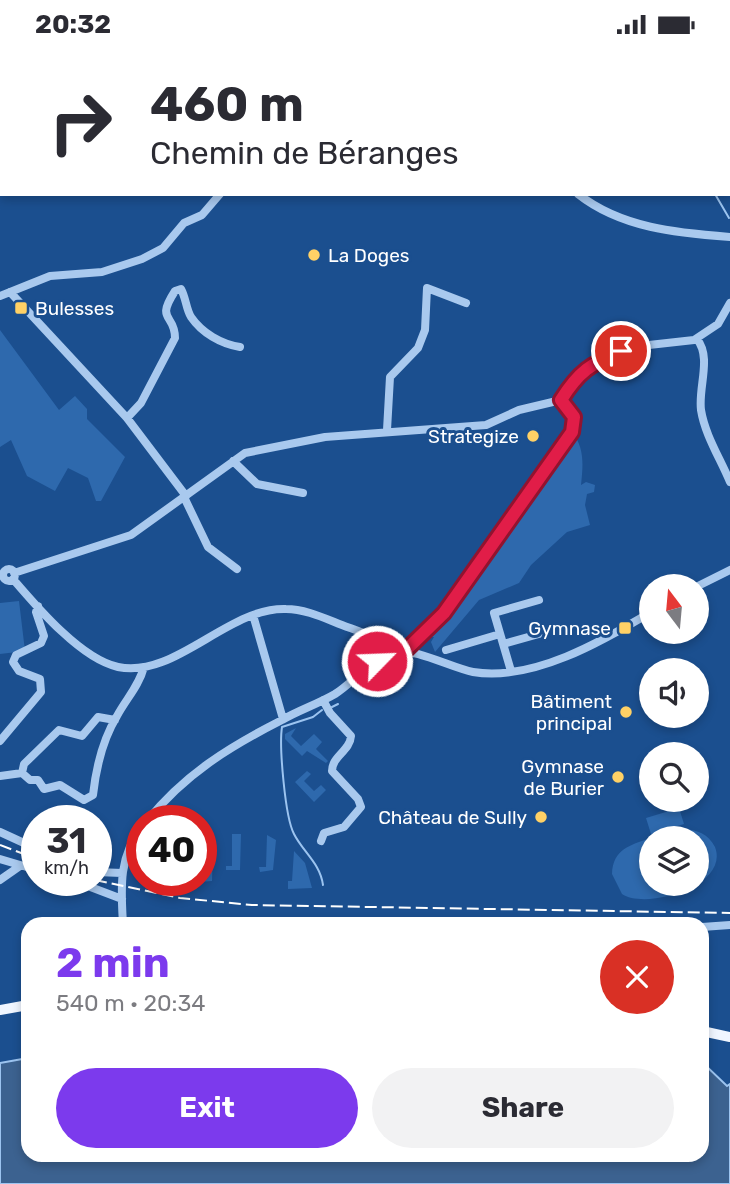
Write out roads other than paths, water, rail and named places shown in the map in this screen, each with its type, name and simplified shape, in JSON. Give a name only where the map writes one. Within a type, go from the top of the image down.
[{"type":"main road","points":[[0,1010],[21,1006]]},
{"type":"main road","points":[[709,1032],[730,1037]]},
{"type":"street","points":[[0,296],[50,276],[110,270],[142,259],[163,248],[184,223],[202,215],[217,196]]},
{"type":"street","points":[[581,196],[605,211],[651,228],[730,237]]},
{"type":"street","points":[[387,430],[390,377],[418,348],[425,330],[427,288],[466,303]]},
{"type":"street","points":[[127,418],[141,403],[175,338],[165,312],[165,306],[175,291],[181,289],[192,318],[216,341],[240,347]]},
{"type":"street","points":[[10,292],[127,418],[185,497],[208,547],[237,569]]},
{"type":"street","points":[[2,573],[6,580],[131,535],[245,453],[292,442],[387,430],[486,425],[511,412],[561,400],[588,365],[640,346],[697,339],[718,324],[730,303]]},
{"type":"street","points":[[697,339],[703,354],[701,410],[730,482]]},
{"type":"street","points":[[404,652],[444,613],[572,432],[574,417],[561,400]]},
{"type":"street","points":[[233,461],[257,484],[303,493]]},
{"type":"street","points":[[709,580],[730,570]]},
{"type":"street","points":[[14,576],[38,606],[79,645],[106,663],[118,667],[144,667],[253,615],[287,608],[313,614],[374,638],[392,653]]},
{"type":"street","points":[[511,671],[494,613],[539,600]]},
{"type":"street","points":[[0,741],[41,692],[40,679],[19,671],[13,662],[16,655],[41,643],[44,636],[36,612],[38,606]]},
{"type":"street","points":[[253,615],[283,719]]},
{"type":"street","points":[[162,805],[186,778],[283,719],[323,700],[392,653],[404,652],[473,672],[511,671],[587,648],[639,619]]},
{"type":"street","points":[[503,644],[546,632]]},
{"type":"street","points":[[446,650],[500,634]]},
{"type":"street","points":[[0,776],[22,773],[30,780],[38,780],[44,789],[60,785],[77,798],[89,799],[93,795],[93,780],[115,720],[141,679],[144,667]]},
{"type":"street","points":[[321,841],[326,831],[344,827],[361,807],[358,799],[332,772],[332,764],[348,746],[351,736],[330,713],[323,700]]},
{"type":"street","points":[[22,773],[24,764],[59,730],[77,737],[82,736],[98,717],[115,720]]},
{"type":"street","points":[[0,832],[21,842]]},
{"type":"street","points":[[122,917],[122,873],[126,855]]},
{"type":"street","points":[[0,859],[20,866]]},
{"type":"street","points":[[0,880],[20,866]]},
{"type":"street","points":[[112,873],[122,873]]},
{"type":"street","points":[[112,895],[121,898]]},
{"type":"street","points":[[709,926],[730,925]]},
{"type":"waterway","points":[[716,196],[729,218]]},
{"type":"waterway","points":[[332,707],[338,704]]},
{"type":"waterway","points":[[322,710],[313,717],[282,727],[281,749],[285,798],[291,825],[318,870],[323,885]]},
{"type":"railway","points":[[0,845],[21,853]]},
{"type":"railway","points":[[112,884],[180,898],[252,905],[730,913]]},
{"type":"place","name":"La Doges","points":[[314,255]]},
{"type":"place","name":"Bulesses","points":[[21,308]]},
{"type":"place","name":"Strategize","points":[[533,436]]},
{"type":"place","name":"Gymnase","points":[[625,628]]},
{"type":"place","name":"Bâtiment principal","points":[[626,712]]},
{"type":"place","name":"Gymnase de Burier","points":[[618,777]]},
{"type":"place","name":"Château de Sully","points":[[541,817]]}]
